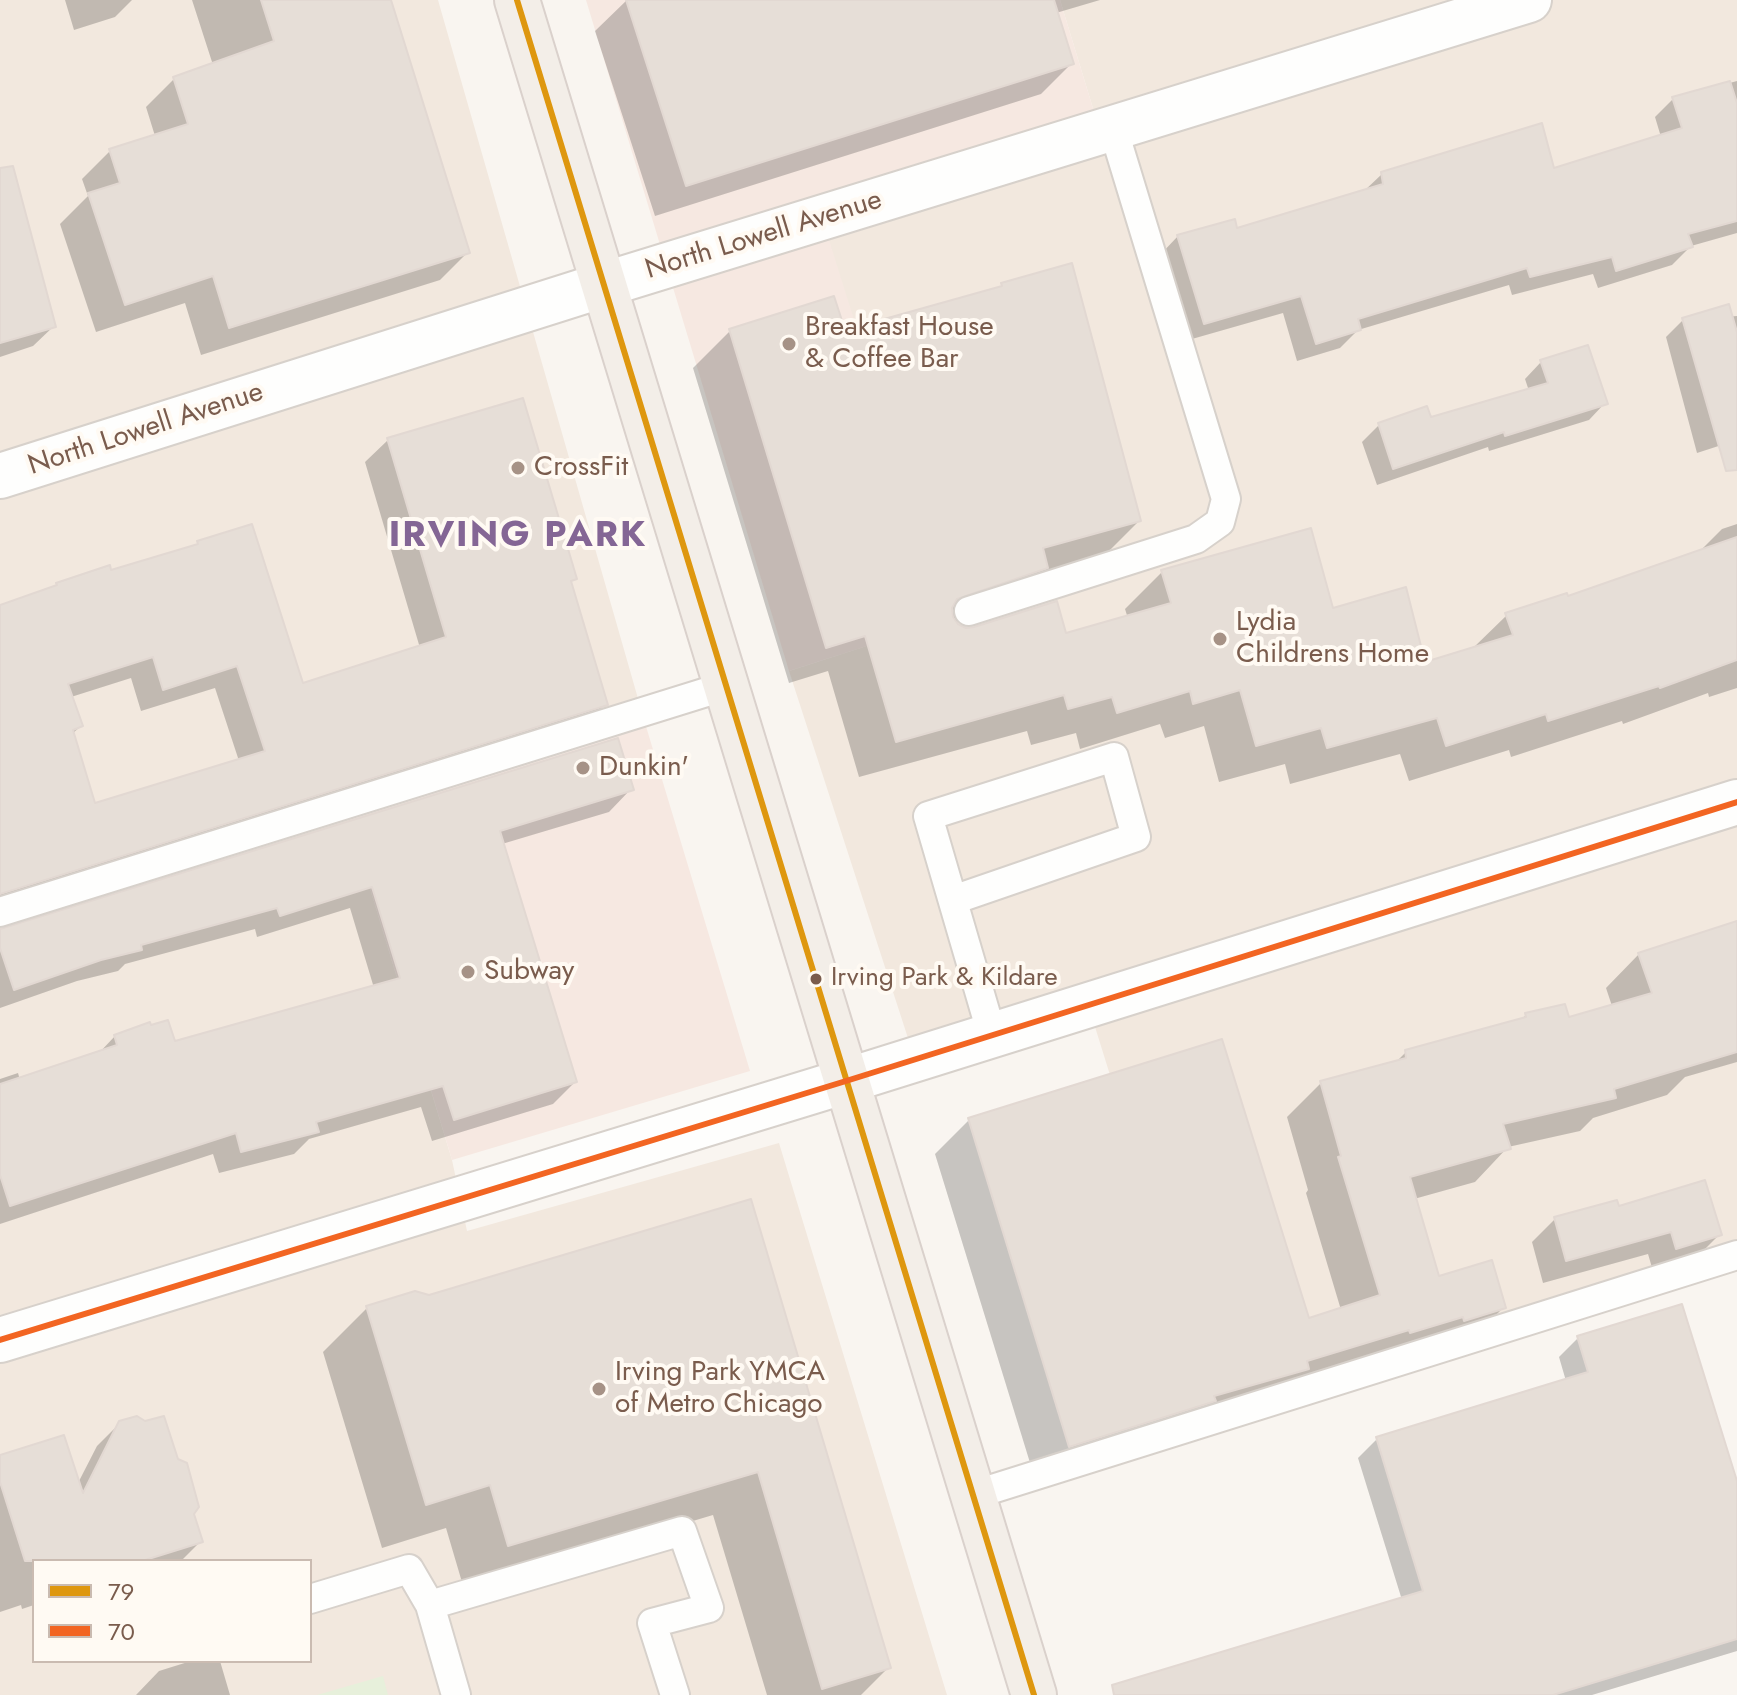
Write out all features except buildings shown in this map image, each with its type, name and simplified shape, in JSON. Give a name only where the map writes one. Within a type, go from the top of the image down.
[{"type":"main road","points":[[517,0],[1034,1695]]},
{"type":"street","name":"North Lowell Avenue","points":[[0,476],[603,285],[1529,0]]},
{"type":"street","points":[[0,1340],[846,1081],[1737,802]]},
{"type":"lane","points":[[969,611],[1196,539],[1220,522],[1226,499],[1113,128]]},
{"type":"lane","points":[[0,912],[726,686]]},
{"type":"lane","points":[[953,900],[1136,837],[1114,757],[928,816],[992,1035]]},
{"type":"lane","points":[[973,1495],[1737,1255]]},
{"type":"lane","points":[[430,1605],[682,1531],[709,1608],[652,1623],[675,1695]]},
{"type":"lane","points":[[312,1598],[409,1569],[430,1605],[456,1695]]},
{"type":"shaded area","points":[[0,0],[438,0],[645,723],[347,812],[452,1160],[467,1231],[779,1143],[947,1695],[0,1695]]},
{"type":"shaded area","points":[[586,0],[1060,0],[1102,138],[825,227],[948,620],[789,671]]},
{"type":"shaded area","points":[[1060,0],[1737,0],[1737,1249],[1218,1422],[1091,1014],[918,1069],[789,671],[947,620],[824,226],[1102,138]]},
{"type":"shaded area","points":[[645,723],[750,1071],[452,1160],[347,812]]},
{"type":"green space","points":[[383,1676],[388,1695],[317,1695]]},
{"type":"transit line","name":"79","points":[[517,0],[1034,1695]]},
{"type":"transit line","name":"70","points":[[0,1340],[846,1081],[1737,802]]},
{"type":"place","name":"Breakfast House & Coffee Bar","points":[[789,344]]},
{"type":"place","name":"CrossFit","points":[[518,468]]},
{"type":"place","name":"Lydia Childrens Home","points":[[1220,639]]},
{"type":"place","name":"Dunkin'","points":[[583,768]]},
{"type":"place","name":"Subway","points":[[468,972]]},
{"type":"place","name":"Irving Park & Kildare","points":[[816,979]]},
{"type":"place","name":"Irving Park YMCA of Metro Chicago","points":[[599,1389]]},
{"type":"district","name":"IRVING PARK","points":[[518,537]]}]
